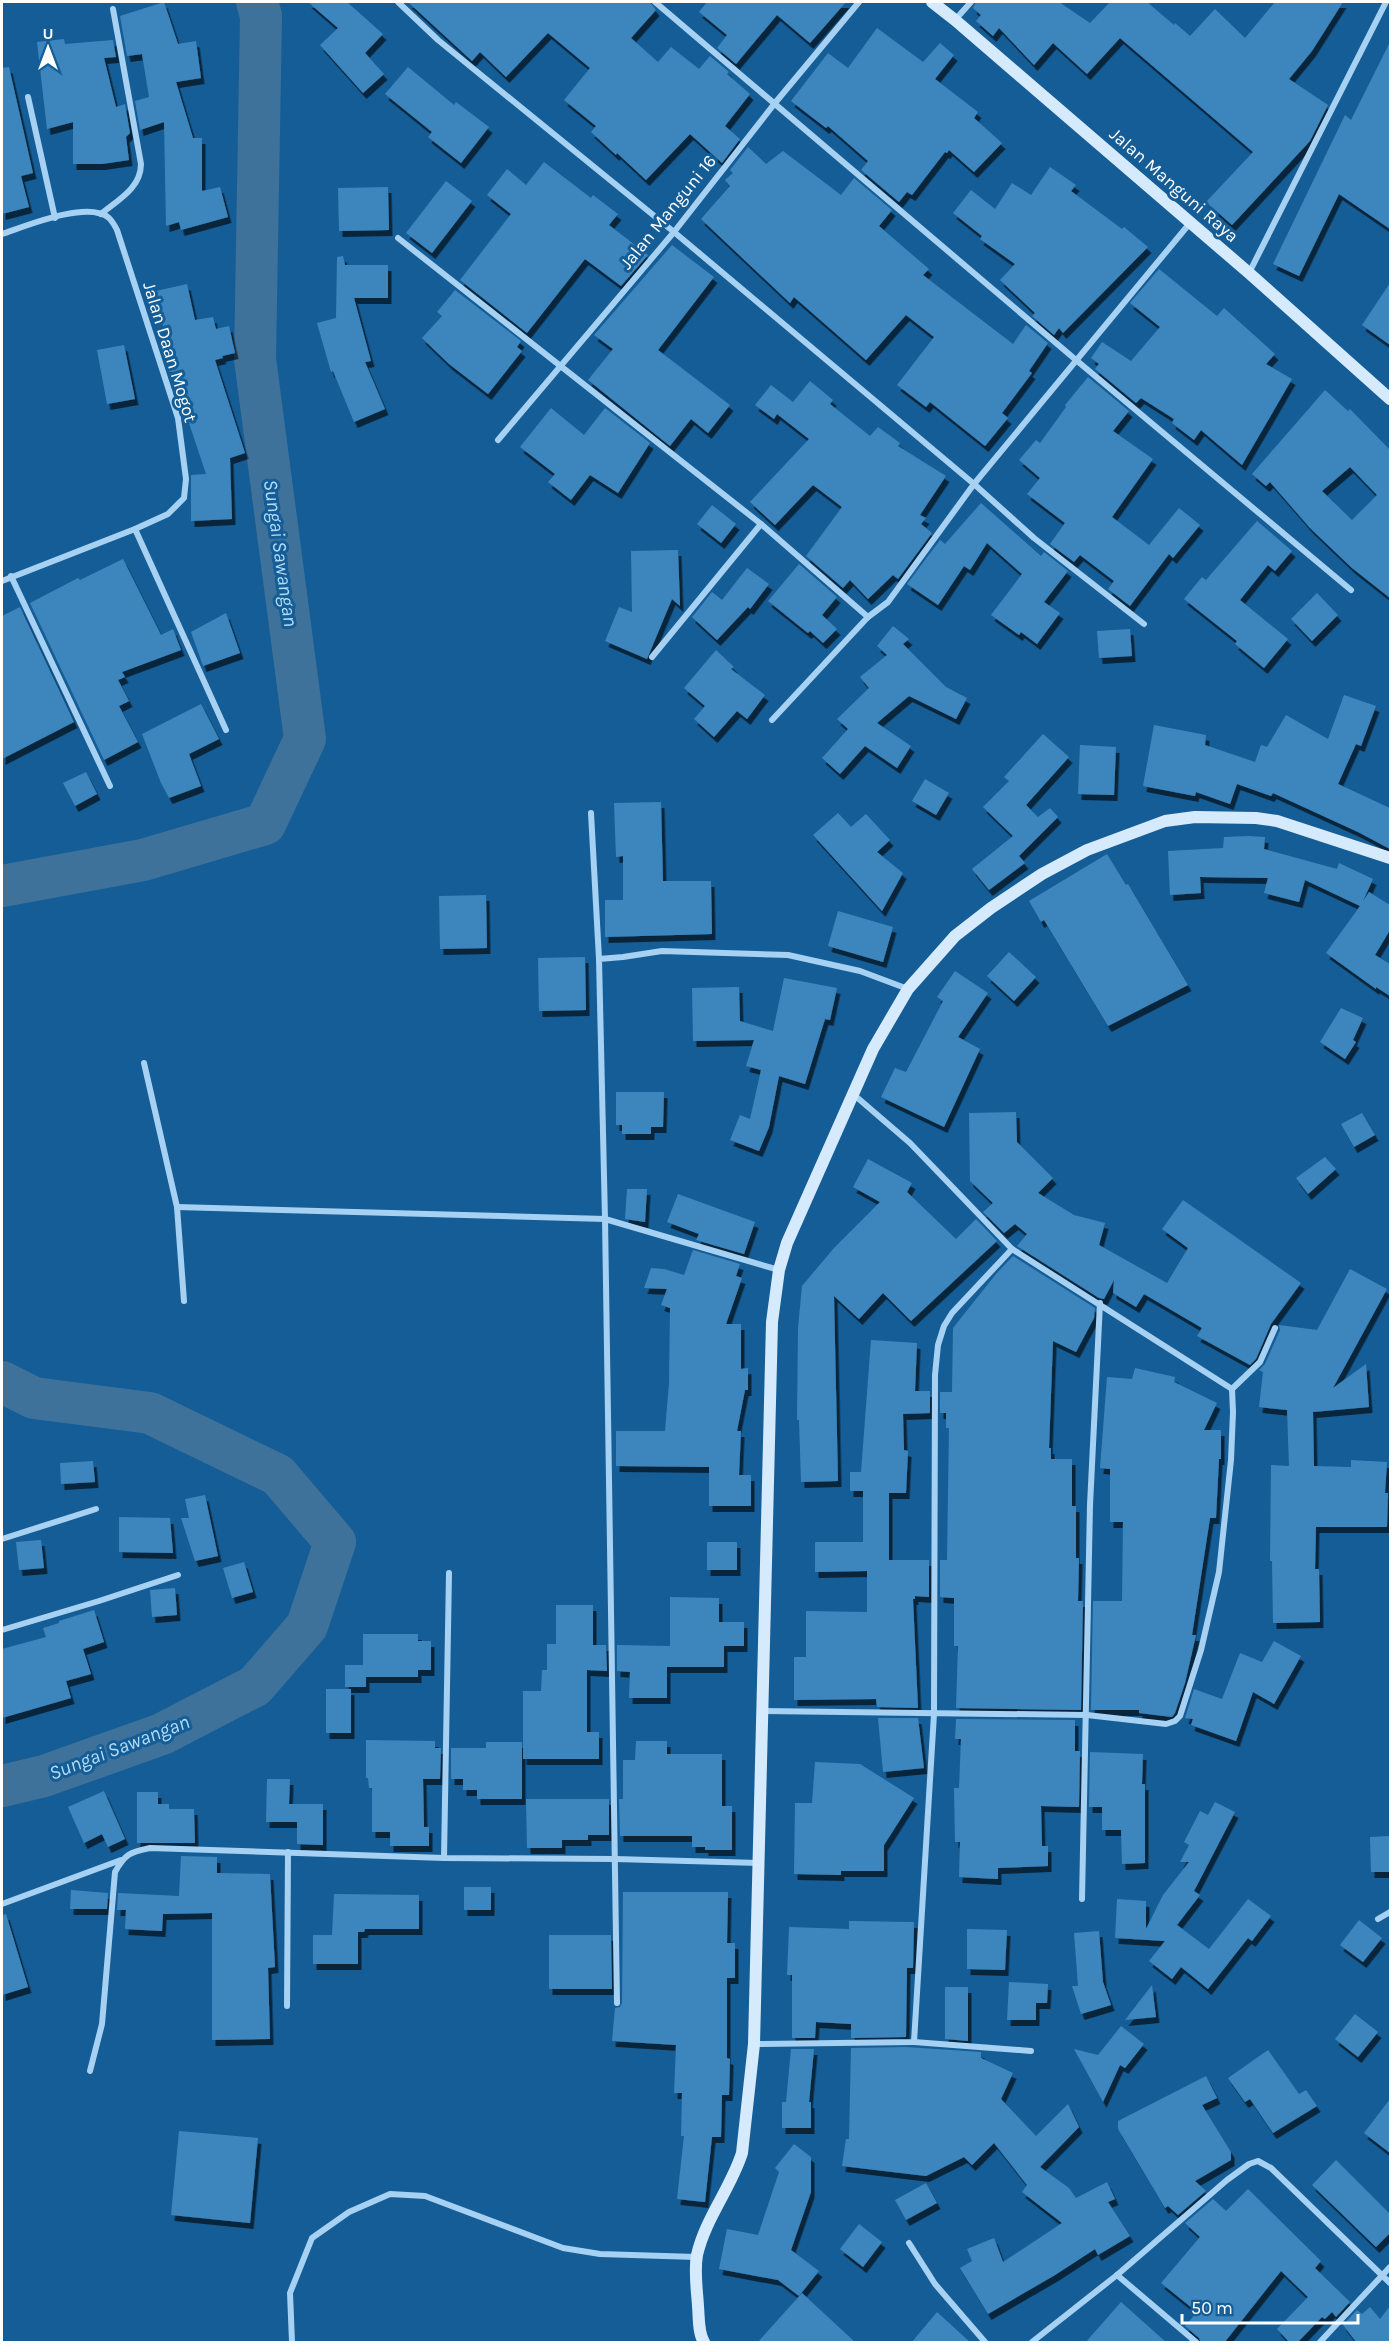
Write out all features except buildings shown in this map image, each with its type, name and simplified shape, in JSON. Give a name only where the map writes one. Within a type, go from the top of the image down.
[{"type":"street","points":[[398,2],[438,40],[674,232],[975,484],[1034,538],[1144,624]]},
{"type":"street","points":[[655,2],[1351,590]]},
{"type":"street","name":"Jalan Manguni 16","points":[[498,440],[674,232],[775,103],[859,2]]},
{"type":"street","name":"Jalan Manguni Raya","points":[[932,2],[1249,273],[1390,399]]},
{"type":"street","points":[[955,20],[972,2]]},
{"type":"street","points":[[1249,273],[1386,2]]},
{"type":"street","points":[[2,234],[80,211],[101,214],[132,189],[141,176],[141,164],[113,9]]},
{"type":"street","points":[[28,97],[55,218]]},
{"type":"street","name":"Jalan Daan Mogot","points":[[2,581],[168,514],[184,498],[186,479],[178,418],[117,230],[108,217],[101,214]]},
{"type":"street","points":[[772,720],[868,617],[888,602],[975,484],[1190,223]]},
{"type":"street","points":[[398,238],[761,524],[868,617]]},
{"type":"street","points":[[652,657],[761,524]]},
{"type":"street","points":[[135,529],[226,730]]},
{"type":"street","points":[[12,576],[110,786]]},
{"type":"street","points":[[591,813],[599,958],[605,1219],[617,2003]]},
{"type":"street","points":[[704,2343],[701,2338],[698,2312],[697,2257],[701,2242],[737,2170],[742,2153],[754,2044],[760,1863],[770,1348],[779,1270],[787,1244],[852,1093],[873,1049],[908,989],[955,936],[991,908],[1042,874],[1087,850],[1165,821],[1195,817],[1256,818],[1277,821],[1390,858]]},
{"type":"street","points":[[599,958],[662,951],[734,951],[788,955],[860,971],[908,989]]},
{"type":"street","points":[[144,1063],[177,1207],[184,1301]]},
{"type":"street","points":[[852,1093],[910,1143],[1012,1249],[1232,1389]]},
{"type":"street","points":[[177,1207],[605,1219],[779,1270]]},
{"type":"street","points":[[914,2042],[934,1714],[933,1435],[938,1346],[944,1326],[952,1313],[1012,1249]]},
{"type":"street","points":[[1082,1899],[1090,1505],[1100,1303]]},
{"type":"street","points":[[763,1711],[1087,1715],[1166,1724],[1175,1721],[1180,1716],[1201,1650],[1219,1572],[1231,1460],[1232,1389],[1260,1362],[1275,1328]]},
{"type":"street","points":[[2,1539],[96,1509]]},
{"type":"street","points":[[444,1858],[449,1573]]},
{"type":"street","points":[[2,1630],[178,1575]]},
{"type":"street","points":[[90,2071],[102,2024],[115,1872],[122,1860],[131,1852],[150,1848],[444,1858],[615,1858],[760,1863]]},
{"type":"street","points":[[287,2006],[288,1852]]},
{"type":"street","points":[[2,1904],[122,1860]]},
{"type":"street","points":[[1378,1919],[1390,1912]]},
{"type":"street","points":[[754,2044],[914,2042],[1031,2051]]},
{"type":"street","points":[[1032,2343],[1117,2275],[1227,2180],[1249,2164],[1258,2161],[1271,2168],[1390,2283]]},
{"type":"street","points":[[292,2343],[290,2293],[312,2238],[349,2212],[390,2194],[425,2196],[563,2248],[600,2254],[697,2257]]},
{"type":"street","points":[[909,2243],[934,2284],[985,2343]]},
{"type":"street","points":[[1320,2343],[1390,2267]]},
{"type":"street","points":[[1117,2275],[1196,2343]]},
{"type":"waterway","name":"Sungai Sawangan","points":[[2,886],[143,860],[265,824],[305,739],[255,359],[261,16],[257,2]]},
{"type":"waterway","name":"Sungai Sawangan","points":[[2,1382],[34,1398],[150,1413],[278,1475],[335,1542],[307,1626],[255,1686],[162,1734],[44,1776],[2,1786]]}]
